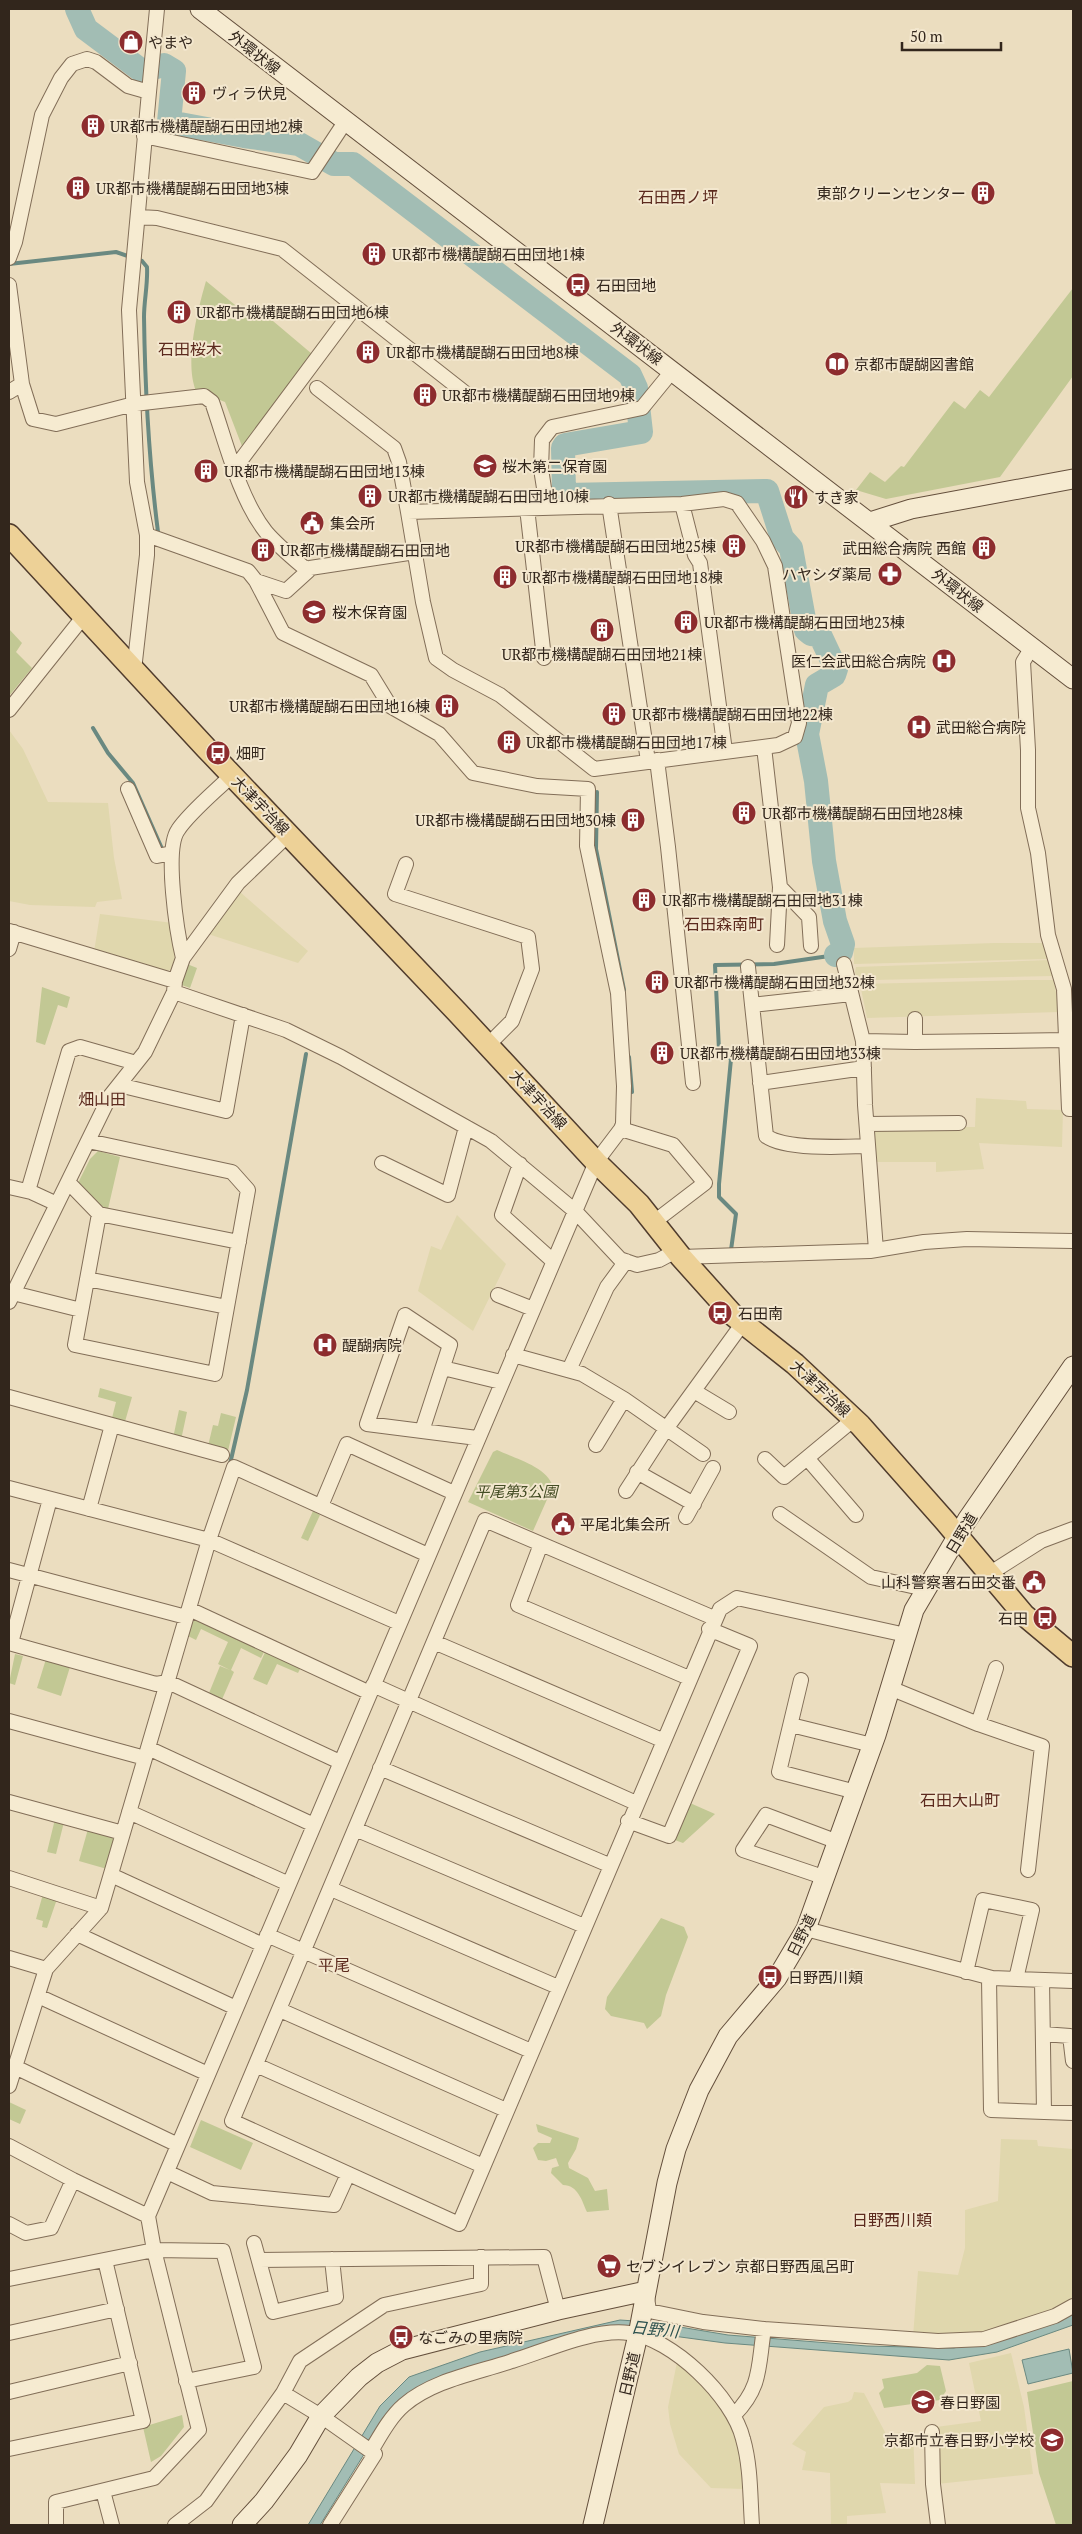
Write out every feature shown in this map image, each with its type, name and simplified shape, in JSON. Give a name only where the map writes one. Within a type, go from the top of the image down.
[{"type":"main road","name":"大津宇治線","points":[[9,535],[596,1162],[639,1204],[679,1254],[733,1315],[795,1364],[854,1419],[958,1536],[1024,1615],[1073,1656]]},
{"type":"street","points":[[134,670],[145,589],[147,535],[137,482],[129,310],[157,9]]},
{"type":"street","name":"外環状線","points":[[200,9],[345,122],[673,370],[1073,679]]},
{"type":"street","points":[[9,258],[15,242],[42,115],[61,78],[72,64],[87,59],[96,62],[128,86],[149,92]]},
{"type":"street","points":[[144,136],[312,172],[345,122]]},
{"type":"street","points":[[138,217],[157,218],[282,249],[469,396]]},
{"type":"street","points":[[9,285],[10,311],[22,384],[33,419],[56,424],[134,404],[204,396],[212,402],[249,503],[266,532],[308,571]]},
{"type":"street","points":[[235,468],[355,306]]},
{"type":"street","points":[[547,507],[541,469],[542,440],[552,427],[639,409],[673,370]]},
{"type":"street","points":[[9,392],[22,384]]},
{"type":"street","points":[[317,388],[394,448],[436,658],[453,670],[508,701],[594,769],[778,745],[794,737],[798,723],[776,566],[763,541],[737,504],[724,499],[682,504],[609,504],[408,512]]},
{"type":"street","points":[[870,522],[911,509],[1073,479]]},
{"type":"street","points":[[609,504],[668,847],[692,1083]]},
{"type":"street","points":[[682,504],[695,555],[700,563],[725,751]]},
{"type":"street","points":[[527,508],[544,658]]},
{"type":"street","points":[[147,535],[248,571],[256,581],[283,634],[371,675],[390,706],[440,734],[473,773],[537,786],[588,789]]},
{"type":"street","points":[[256,581],[286,591],[310,568],[415,552]]},
{"type":"street","points":[[9,710],[84,616]]},
{"type":"street","points":[[1032,647],[1023,662],[1028,750],[1028,808],[1038,853],[1048,935],[1066,972],[1064,990],[1069,1034],[1069,1109],[1073,1109]]},
{"type":"street","points":[[764,747],[780,887],[777,945]]},
{"type":"street","points":[[56,2525],[56,2502],[154,2478],[199,2430],[154,2250],[148,2216],[532,1309],[596,1162],[621,1129],[624,1086],[618,993],[587,846],[588,789],[594,769]]},
{"type":"street","points":[[183,958],[174,895],[172,854],[177,831],[232,775]]},
{"type":"street","points":[[128,789],[157,856],[172,854]]},
{"type":"street","points":[[82,1310],[11,1294],[110,1096],[146,1052],[174,986],[183,958],[238,883],[289,834]]},
{"type":"street","points":[[406,864],[395,894],[528,937],[532,969],[512,1021],[488,1045]]},
{"type":"street","points":[[780,887],[809,916],[811,946]]},
{"type":"street","points":[[9,949],[11,932],[174,986],[243,1015],[286,1030],[317,1045],[491,1141],[575,1211],[620,1259],[638,1265],[679,1254],[876,1250],[924,1242],[967,1239],[1073,1240]]},
{"type":"street","points":[[844,964],[863,1040],[868,1146],[876,1250]]},
{"type":"street","points":[[748,967],[766,1136],[774,1142],[812,1147],[868,1146]]},
{"type":"street","points":[[752,1005],[851,994]]},
{"type":"street","points":[[119,1085],[226,1111],[243,1015]]},
{"type":"street","points":[[915,1019],[915,1042]]},
{"type":"street","points":[[863,1040],[915,1042],[1069,1034]]},
{"type":"street","points":[[28,1191],[69,1051],[80,1047],[136,1063]]},
{"type":"street","points":[[760,1082],[864,1068]]},
{"type":"street","points":[[867,1124],[959,1123]]},
{"type":"street","points":[[382,1163],[448,1194],[466,1127]]},
{"type":"street","points":[[621,1129],[673,1145],[705,1183],[654,1222]]},
{"type":"street","points":[[88,1141],[232,1172],[248,1190],[215,1374],[75,1345],[99,1214]]},
{"type":"street","points":[[520,1164],[502,1215],[553,1261]]},
{"type":"street","points":[[68,1182],[99,1214],[239,1242]]},
{"type":"street","points":[[9,1187],[28,1191],[57,1204]]},
{"type":"street","points":[[569,1370],[608,1287],[626,1261]]},
{"type":"street","points":[[87,1279],[227,1307]]},
{"type":"street","points":[[498,1294],[532,1309]]},
{"type":"street","points":[[422,1431],[450,1345],[405,1315],[367,1424],[422,1431],[477,1438]]},
{"type":"street","points":[[626,1491],[666,1429],[743,1323]]},
{"type":"street","points":[[513,1355],[582,1374],[624,1399],[703,1454]]},
{"type":"street","name":"日野道","points":[[593,2525],[639,2327],[667,2183],[676,2149],[699,2090],[728,2036],[777,1978],[806,1928],[826,1878],[872,1745],[914,1610],[958,1536],[1073,1366]]},
{"type":"street","points":[[443,1368],[501,1382]]},
{"type":"street","points":[[694,1391],[729,1412]]},
{"type":"street","points":[[9,1397],[222,1455]]},
{"type":"street","points":[[596,1445],[624,1399]]},
{"type":"street","points":[[765,1459],[784,1477],[854,1419]]},
{"type":"street","points":[[89,1509],[112,1425]]},
{"type":"street","points":[[321,1506],[347,1444],[454,1492]]},
{"type":"street","points":[[807,1458],[856,1515]]},
{"type":"street","points":[[9,2086],[46,1969],[101,1908],[209,1540],[234,1467],[428,1555]]},
{"type":"street","points":[[686,1517],[713,1468]]},
{"type":"street","points":[[637,1472],[694,1504]]},
{"type":"street","points":[[9,1488],[209,1540],[399,1623]]},
{"type":"street","points":[[50,1499],[10,1643],[156,1684],[168,1682],[340,1762]]},
{"type":"street","points":[[780,1514],[871,1577],[925,1589]]},
{"type":"street","points":[[628,1822],[669,1836],[736,1683],[750,1646],[712,1623],[485,1520],[232,2121],[459,2224],[662,1740],[712,1623],[720,1608],[737,1598],[906,1635]]},
{"type":"street","points":[[990,1574],[1042,1541],[1073,1529]]},
{"type":"street","points":[[541,1544],[518,1605],[689,1678]]},
{"type":"street","points":[[9,1570],[188,1613],[371,1689],[409,1701],[636,1803]]},
{"type":"street","points":[[434,1642],[662,1740]]},
{"type":"street","points":[[978,1724],[996,1668]]},
{"type":"street","points":[[802,1680],[779,1772],[856,1792]]},
{"type":"street","points":[[890,1688],[978,1724],[1042,1746],[1028,1870]]},
{"type":"street","points":[[9,1722],[147,1753],[314,1825]]},
{"type":"street","points":[[790,1725],[872,1745]]},
{"type":"street","points":[[380,1768],[610,1865]]},
{"type":"street","points":[[9,1802],[123,1833]]},
{"type":"street","points":[[129,1812],[289,1884]]},
{"type":"street","points":[[826,1878],[743,1850],[766,1815],[838,1842]]},
{"type":"street","points":[[355,1829],[584,1926]]},
{"type":"street","points":[[111,1874],[265,1940],[303,1951],[532,2051]]},
{"type":"street","points":[[9,1878],[101,1908]]},
{"type":"street","points":[[331,1889],[558,1987]]},
{"type":"street","points":[[966,1972],[983,1900],[1032,1910],[1016,1979]]},
{"type":"street","points":[[806,1928],[989,1978],[1073,1981]]},
{"type":"street","points":[[77,1934],[236,2008]]},
{"type":"street","points":[[9,1958],[46,1969]]},
{"type":"street","points":[[989,1978],[991,2110],[1073,2113]]},
{"type":"street","points":[[1042,1980],[1044,2112]]},
{"type":"street","points":[[38,1996],[208,2074]]},
{"type":"street","points":[[280,2010],[506,2110]]},
{"type":"street","points":[[1043,2034],[1070,2036],[1073,2060]]},
{"type":"street","points":[[256,2065],[483,2166]]},
{"type":"street","points":[[15,2066],[178,2145]]},
{"type":"street","points":[[9,2146],[73,2180],[148,2216]]},
{"type":"street","points":[[167,2172],[212,2193],[334,2205],[348,2174]]},
{"type":"street","points":[[9,2224],[26,2233],[52,2228],[73,2180]]},
{"type":"street","points":[[254,2243],[273,2312],[336,2297],[332,2259]]},
{"type":"street","points":[[9,2279],[154,2250],[223,2252],[254,2367],[186,2381]]},
{"type":"street","points":[[175,2525],[206,2501],[283,2393],[300,2361],[384,2305],[481,2284],[481,2257]]},
{"type":"street","points":[[258,2260],[544,2257],[558,2310]]},
{"type":"street","points":[[9,2449],[144,2421],[105,2260]]},
{"type":"street","points":[[242,2525],[264,2501],[298,2455],[321,2416],[359,2377],[378,2363],[402,2350],[558,2310],[646,2291],[649,2311],[763,2337],[938,2341],[984,2339],[1055,2316],[1073,2306]]},
{"type":"street","points":[[9,2333],[117,2309]]},
{"type":"street","points":[[370,2451],[404,2405],[444,2383],[599,2334],[628,2333],[639,2327],[655,2341],[682,2358],[719,2395],[734,2415],[743,2437],[748,2462],[752,2525]]},
{"type":"street","points":[[734,2415],[748,2400],[757,2379],[763,2337]]},
{"type":"street","points":[[9,2392],[130,2363]]},
{"type":"street","points":[[283,2393],[321,2416],[375,2454],[330,2525]]},
{"type":"street","points":[[932,2432],[933,2484],[938,2525]]},
{"type":"street","points":[[103,2491],[112,2525]]},
{"type":"shaded area","points":[[9,730],[23,749],[48,802],[108,803],[114,858],[122,899],[97,902],[95,907],[30,905],[9,901]]},
{"type":"shaded area","points":[[240,892],[308,951],[298,963],[208,934]]},
{"type":"shaded area","points":[[100,914],[173,923],[175,963],[171,970],[157,972],[94,952]]},
{"type":"shaded area","points":[[1044,943],[1049,959],[854,964],[854,948]]},
{"type":"shaded area","points":[[1050,960],[1052,976],[873,980],[857,979],[855,972],[856,967]]},
{"type":"shaded area","points":[[1054,980],[1059,1012],[867,1018],[860,984]]},
{"type":"shaded area","points":[[976,1098],[1026,1101],[1027,1109],[1063,1110],[1062,1147],[979,1143],[984,1169],[936,1172],[936,1162],[871,1162],[871,1127],[975,1127]]},
{"type":"shaded area","points":[[457,1215],[506,1264],[473,1331],[418,1291],[431,1246],[441,1250]]},
{"type":"shaded area","points":[[1001,2139],[1037,2140],[1038,2146],[1073,2149],[1073,2303],[982,2336],[913,2337],[918,2271],[958,2275],[965,2248],[965,2210],[998,2201]]},
{"type":"shaded area","points":[[1011,2353],[1024,2407],[1033,2474],[937,2484],[936,2427],[981,2421],[969,2363]]},
{"type":"shaded area","points":[[677,2362],[712,2393],[733,2428],[740,2447],[745,2489],[711,2488],[679,2454],[670,2424],[668,2407]]},
{"type":"shaded area","points":[[854,2392],[864,2393],[886,2434],[913,2431],[915,2484],[880,2483],[886,2513],[847,2516],[847,2525],[831,2525],[830,2473],[802,2470],[806,2452],[792,2444],[824,2407],[848,2402],[852,2399]]},
{"type":"green space","points":[[206,281],[246,314],[254,305],[318,359],[245,454],[225,402],[196,391],[193,379],[191,366],[193,336]]},
{"type":"green space","points":[[1073,288],[1073,376],[1000,477],[886,499],[856,490],[870,472],[885,482],[901,466],[904,467],[954,401],[965,409],[980,390],[989,397]]},
{"type":"green space","points":[[9,629],[22,643],[16,652],[32,668],[9,696]]},
{"type":"green space","points":[[187,964],[197,968],[190,988],[179,984]]},
{"type":"green space","points":[[42,987],[70,997],[67,1008],[58,1005],[45,1045],[36,1042]]},
{"type":"green space","points":[[98,1151],[120,1157],[108,1209],[97,1204],[78,1183],[90,1159]]},
{"type":"green space","points":[[100,1388],[132,1397],[124,1425],[111,1422],[116,1402],[98,1397]]},
{"type":"green space","points":[[179,1410],[187,1412],[181,1440],[173,1438]]},
{"type":"green space","points":[[221,1413],[236,1417],[228,1451],[208,1446],[213,1425],[218,1426]]},
{"type":"green space","name":"平尾第3公園","points":[[497,1450],[537,1468],[544,1473],[553,1486],[533,1531],[468,1502],[493,1452]]},
{"type":"green space","points":[[313,1511],[320,1515],[308,1541],[301,1538]]},
{"type":"green space","points":[[193,1617],[265,1650],[261,1658],[241,1648],[231,1670],[234,1672],[220,1704],[207,1698],[220,1666],[230,1670],[218,1664],[228,1642],[201,1629],[196,1640],[184,1634]]},
{"type":"green space","points":[[266,1650],[301,1667],[298,1673],[277,1664],[267,1685],[253,1679]]},
{"type":"green space","points":[[15,1654],[23,1656],[15,1685],[9,1683]]},
{"type":"green space","points":[[46,1659],[70,1667],[61,1696],[37,1688]]},
{"type":"green space","points":[[690,1803],[715,1814],[683,1843],[672,1839]]},
{"type":"green space","points":[[55,1819],[64,1822],[56,1854],[47,1852]]},
{"type":"green space","points":[[88,1829],[116,1836],[107,1869],[79,1861]]},
{"type":"green space","points":[[43,1894],[57,1899],[47,1928],[42,1927],[43,1921],[36,1919]]},
{"type":"green space","points":[[661,1918],[684,1927],[688,1937],[666,1995],[661,2016],[647,2029],[644,2023],[611,2016],[605,2009],[607,1997]]},
{"type":"green space","points":[[9,2102],[26,2110],[20,2124],[9,2119]]},
{"type":"green space","points":[[201,2120],[253,2143],[241,2170],[190,2147]]},
{"type":"green space","points":[[536,2124],[579,2138],[576,2149],[568,2163],[569,2168],[588,2178],[595,2191],[607,2189],[609,2210],[587,2212],[576,2191],[563,2185],[551,2173],[552,2168],[559,2166],[556,2158],[546,2161],[538,2160],[533,2148],[538,2143],[550,2143],[552,2138],[538,2132]]},
{"type":"green space","points":[[927,2365],[940,2366],[946,2391],[940,2400],[884,2408],[879,2393],[884,2388],[882,2379],[917,2373]]},
{"type":"green space","name":"京都市立春日野小学校","points":[[1073,2381],[1073,2525],[1056,2525],[1039,2473],[1027,2392]]},
{"type":"green space","points":[[182,2415],[184,2427],[161,2456],[151,2462],[143,2427]]},
{"type":"water","name":"日野川","points":[[1073,2313],[1073,2325],[997,2352],[949,2360],[725,2343],[621,2329],[428,2385],[376,2435],[320,2525],[308,2525],[380,2406],[409,2377],[480,2352],[620,2320],[650,2322],[728,2335],[867,2346],[954,2348],[1066,2318]]},
{"type":"water","points":[[1069,2349],[1073,2373],[1028,2384],[1022,2360]]},
{"type":"waterway","points":[[77,9],[86,29],[142,71],[164,65],[174,71],[169,122],[299,144],[334,164],[353,164],[630,375],[636,388],[641,432],[565,445],[563,448],[564,491],[566,495],[767,491],[782,538],[791,548],[806,630],[811,634],[820,635],[836,669],[834,675],[817,685],[807,734],[816,781],[824,861],[835,921],[843,944],[841,952],[836,955]]},
{"type":"waterway","points":[[9,264],[116,252],[142,261],[147,267],[144,317],[145,371],[150,452],[158,532]]},
{"type":"waterway","points":[[93,728],[108,753],[133,783],[163,851]]},
{"type":"waterway","points":[[597,792],[596,849],[624,990]]},
{"type":"waterway","points":[[731,1250],[736,1214],[719,1197],[731,1059],[719,1050],[715,965],[774,964],[836,955]]},
{"type":"waterway","points":[[230,1464],[247,1390],[306,1054]]},
{"type":"waterway","points":[[629,1057],[632,1092]]},
{"type":"place","name":"やまや","points":[[131,42]]},
{"type":"place","name":"ヴィラ伏見","points":[[194,93]]},
{"type":"place","name":"UR都市機構醍醐石田団地2棟","points":[[93,126]]},
{"type":"place","name":"UR都市機構醍醐石田団地3棟","points":[[78,188]]},
{"type":"place","name":"東部クリーンセンター","points":[[983,193]]},
{"type":"place","name":"UR都市機構醍醐石田団地1棟","points":[[374,254]]},
{"type":"place","name":"石田団地","points":[[578,285]]},
{"type":"place","name":"UR都市機構醍醐石田団地6棟","points":[[179,312]]},
{"type":"place","name":"UR都市機構醍醐石田団地8棟","points":[[368,352]]},
{"type":"place","name":"京都市醍醐図書館","points":[[837,364]]},
{"type":"place","name":"UR都市機構醍醐石田団地9棟","points":[[425,395]]},
{"type":"place","name":"桜木第二保育園","points":[[485,466]]},
{"type":"place","name":"UR都市機構醍醐石田団地13棟","points":[[206,471]]},
{"type":"place","name":"UR都市機構醍醐石田団地10棟","points":[[370,496]]},
{"type":"place","name":"すき家","points":[[796,497]]},
{"type":"place","name":"集会所","points":[[312,523]]},
{"type":"place","name":"UR都市機構醍醐石田団地25棟","points":[[734,546]]},
{"type":"place","name":"武田総合病院 西館","points":[[984,548]]},
{"type":"place","name":"UR都市機構醍醐石田団地","points":[[263,550]]},
{"type":"place","name":"ハヤシダ薬局","points":[[890,574]]},
{"type":"place","name":"UR都市機構醍醐石田団地18棟","points":[[505,577]]},
{"type":"place","name":"桜木保育園","points":[[314,612]]},
{"type":"place","name":"UR都市機構醍醐石田団地23棟","points":[[686,622]]},
{"type":"place","name":"UR都市機構醍醐石田団地21棟","points":[[602,630]]},
{"type":"place","name":"医仁会武田総合病院","points":[[944,661]]},
{"type":"place","name":"UR都市機構醍醐石田団地16棟","points":[[447,706]]},
{"type":"place","name":"UR都市機構醍醐石田団地22棟","points":[[614,714]]},
{"type":"place","name":"武田総合病院","points":[[919,727]]},
{"type":"place","name":"UR都市機構醍醐石田団地17棟","points":[[509,742]]},
{"type":"place","name":"畑町","points":[[218,753]]},
{"type":"place","name":"UR都市機構醍醐石田団地28棟","points":[[744,813]]},
{"type":"place","name":"UR都市機構醍醐石田団地30棟","points":[[633,820]]},
{"type":"place","name":"UR都市機構醍醐石田団地31棟","points":[[644,900]]},
{"type":"place","name":"UR都市機構醍醐石田団地32棟","points":[[657,982]]},
{"type":"place","name":"UR都市機構醍醐石田団地33棟","points":[[662,1053]]},
{"type":"place","name":"石田南","points":[[720,1313]]},
{"type":"place","name":"醍醐病院","points":[[325,1345]]},
{"type":"place","name":"平尾北集会所","points":[[563,1524]]},
{"type":"place","name":"山科警察署石田交番","points":[[1034,1582]]},
{"type":"place","name":"石田","points":[[1045,1618]]},
{"type":"place","name":"日野西川頬","points":[[770,1977]]},
{"type":"place","name":"セブンイレブン 京都日野西風呂町","points":[[609,2266]]},
{"type":"place","name":"なごみの里病院","points":[[401,2337]]},
{"type":"place","name":"春日野園","points":[[923,2402]]},
{"type":"place","name":"京都市立春日野小学校","points":[[1052,2440]]},
{"type":"district","name":"石田西ノ坪","points":[[678,197]]},
{"type":"district","name":"石田桜木","points":[[190,349]]},
{"type":"district","name":"石田森南町","points":[[724,924]]},
{"type":"district","name":"畑山田","points":[[102,1099]]},
{"type":"district","name":"石田大山町","points":[[960,1800]]},
{"type":"district","name":"平尾","points":[[334,1965]]},
{"type":"district","name":"日野西川頬","points":[[892,2220]]}]
